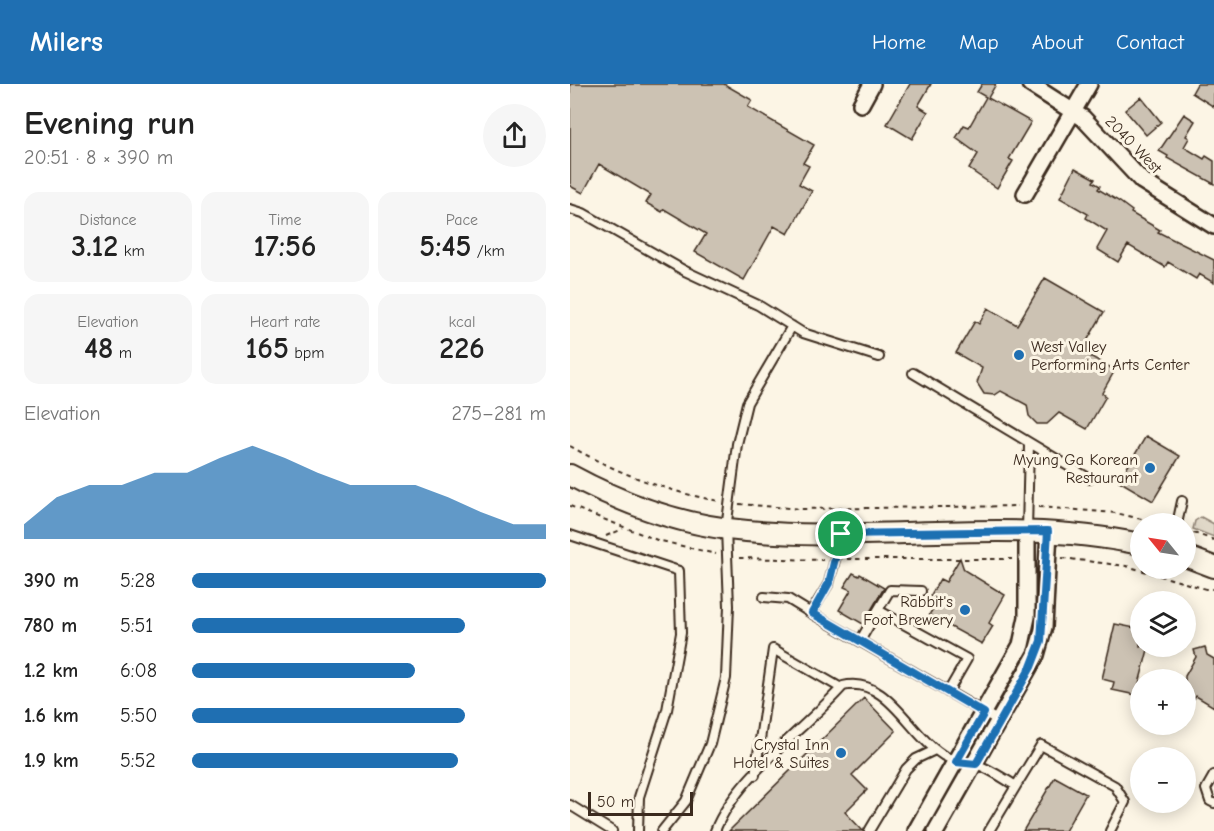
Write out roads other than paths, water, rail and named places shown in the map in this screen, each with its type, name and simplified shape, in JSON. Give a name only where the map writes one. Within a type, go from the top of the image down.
[{"type":"street","points":[[861,104],[872,84]]},
{"type":"street","name":"2040 West","points":[[1030,84],[1089,124],[1127,168],[1142,181],[1214,226]]},
{"type":"street","points":[[1025,194],[1089,84]]},
{"type":"street","points":[[570,475],[612,495],[657,512],[726,529],[782,534],[1048,531],[1130,543]]},
{"type":"street","points":[[916,831],[1021,645],[1026,626],[1027,531]]},
{"type":"street","points":[[936,831],[1026,677],[1036,655],[1044,627],[1048,531]]},
{"type":"street","points":[[1196,560],[1214,567]]},
{"type":"lane","points":[[570,208],[583,213],[685,271],[729,290],[792,326],[827,342],[879,357]]},
{"type":"lane","points":[[662,831],[686,801],[706,754],[726,678],[729,606],[726,529],[737,444],[747,403],[792,326]]},
{"type":"lane","points":[[913,373],[1029,444],[1090,478]]},
{"type":"lane","points":[[1027,531],[1029,444]]},
{"type":"lane","points":[[1179,513],[1182,501]]},
{"type":"lane","points":[[812,613],[829,583],[841,534]]},
{"type":"lane","points":[[570,536],[679,571],[681,633],[667,710],[639,797],[638,831]]},
{"type":"lane","points":[[860,641],[890,591],[921,591]]},
{"type":"lane","points":[[764,597],[788,599],[1000,722]]},
{"type":"lane","points":[[878,610],[967,659],[948,692]]},
{"type":"lane","points":[[755,775],[773,649],[841,688]]},
{"type":"lane","points":[[1010,668],[1026,677]]},
{"type":"lane","points":[[715,831],[722,812],[755,775],[841,688],[855,683],[874,690],[893,705],[935,750],[956,762],[976,764],[1016,786]]},
{"type":"lane","points":[[989,831],[1041,745],[1114,786],[1125,802],[1110,831]]},
{"type":"lane","points":[[869,831],[906,769],[916,759],[935,750]]},
{"type":"lane","points":[[1214,776],[1206,789],[1210,801],[1214,803]]},
{"type":"lane","points":[[570,805],[612,831]]},
{"type":"place","name":"West Valley Performing Arts Center","points":[[1019,355]]},
{"type":"place","name":"Myung Ga Korean Restaurant","points":[[1150,468]]},
{"type":"place","name":"Rabbit's Foot Brewery","points":[[965,610]]},
{"type":"place","name":"Crystal Inn Hotel & Suites","points":[[841,753]]}]
